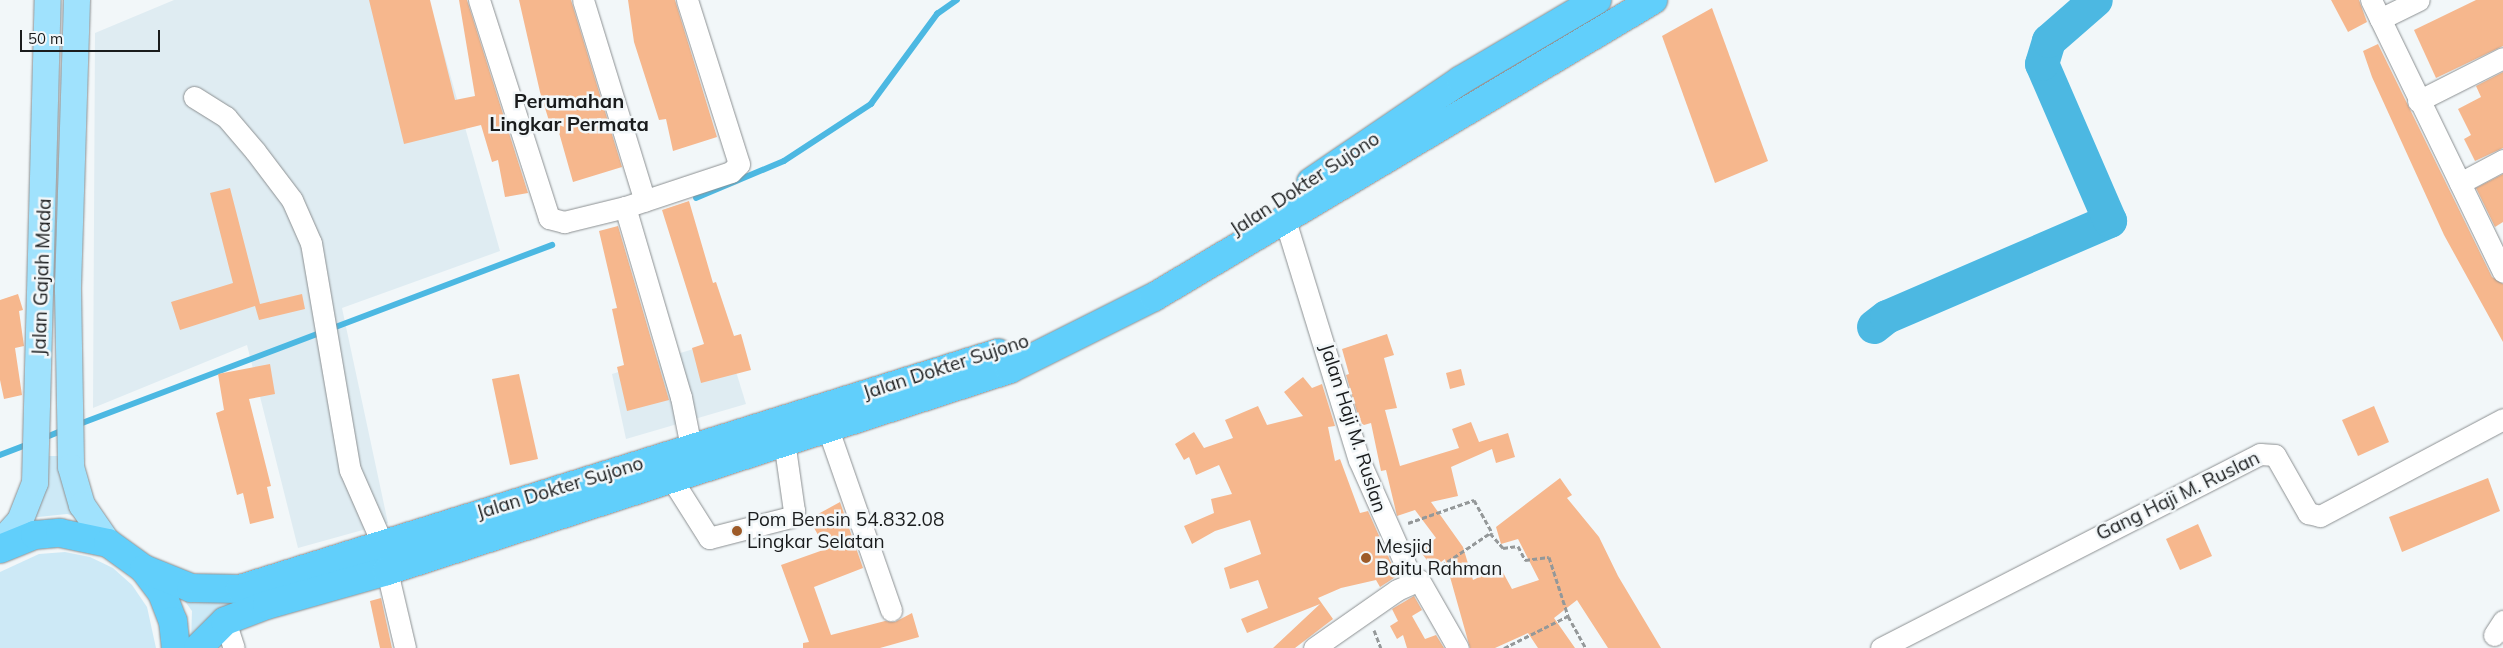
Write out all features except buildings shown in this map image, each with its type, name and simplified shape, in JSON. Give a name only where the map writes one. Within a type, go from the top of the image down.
[{"type":"highway","name":"Jalan Dokter Sujono","points":[[144,568],[191,588],[230,591],[691,447],[1007,360],[1064,326],[1147,282],[1297,192],[1462,80],[1597,0]]},
{"type":"highway","points":[[198,648],[225,621],[387,571],[784,441],[828,429],[1007,360],[1154,297],[1653,0]]},
{"type":"highway","points":[[434,526],[443,552]]},
{"type":"highway","points":[[0,549],[35,535],[60,533],[108,544],[144,568],[162,593],[173,621],[176,648]]},
{"type":"main road","name":"Jalan Gajah Mada","points":[[0,543],[20,521],[30,502],[35,483],[48,0]]},
{"type":"main road","name":"Jalan Gajah Mada","points":[[77,0],[68,290],[72,467],[82,505],[108,544]]},
{"type":"street","points":[[479,0],[549,218],[564,222],[635,204],[731,172],[739,164],[687,0]]},
{"type":"street","points":[[584,0],[635,204],[691,447]]},
{"type":"street","points":[[2420,0],[2376,10],[2418,100],[2501,264]]},
{"type":"street","points":[[2418,100],[2503,58]]},
{"type":"street","points":[[194,97],[226,117],[292,200],[311,243],[326,312],[350,470],[382,543]]},
{"type":"street","points":[[2460,183],[2503,160]]},
{"type":"street","name":"Jalan Haji M. Ruslan","points":[[1284,220],[1356,451],[1388,530],[1416,581],[1458,648]]},
{"type":"street","name":"Gang Haji M. Ruslan","points":[[1881,648],[2260,454],[2275,455],[2308,513],[2320,516],[2503,419]]},
{"type":"street","points":[[828,429],[890,610]]},
{"type":"street","points":[[671,478],[709,538],[791,517],[794,511],[784,441]]},
{"type":"street","points":[[387,571],[405,648]]},
{"type":"street","points":[[1314,648],[1416,581]]},
{"type":"street","points":[[225,621],[234,648]]},
{"type":"path","points":[[1388,530],[1472,500],[1478,503],[1492,534],[1502,548],[1518,546],[1525,560],[1550,556],[1568,616],[1586,648]]},
{"type":"path","points":[[1416,581],[1492,534]]},
{"type":"path","points":[[1504,648],[1568,616]]},
{"type":"shaded area","points":[[174,0],[429,0],[500,251],[342,308],[388,523],[298,548],[247,345],[93,408],[95,33]]},
{"type":"shaded area","points":[[726,339],[746,404],[626,439],[612,374]]},
{"type":"shaded area","points":[[49,456],[60,456],[83,518],[67,514],[29,518],[48,481]]},
{"type":"shaded area","points":[[65,552],[90,557],[113,568],[132,585],[147,607],[156,648],[0,648],[0,572],[39,554]]},
{"type":"shaded area","points":[[174,586],[265,589],[204,623],[191,641],[192,611]]},
{"type":"waterway","points":[[696,198],[784,161],[871,104],[937,14],[957,0]]},
{"type":"waterway","points":[[1874,327],[1887,317],[2110,221],[2042,64],[2049,41],[2096,0]]},
{"type":"waterway","points":[[77,425],[552,245]]},
{"type":"waterway","points":[[44,438],[64,430]]},
{"type":"waterway","points":[[0,455],[29,444]]},
{"type":"place","name":"Pom Bensin 54.832.08 Lingkar Selatan","points":[[737,531]]},
{"type":"place","name":"Mesjid Baitu Rahman","points":[[1366,558]]},
{"type":"district","name":"Perumahan Lingkar Permata","points":[[569,112]]}]
